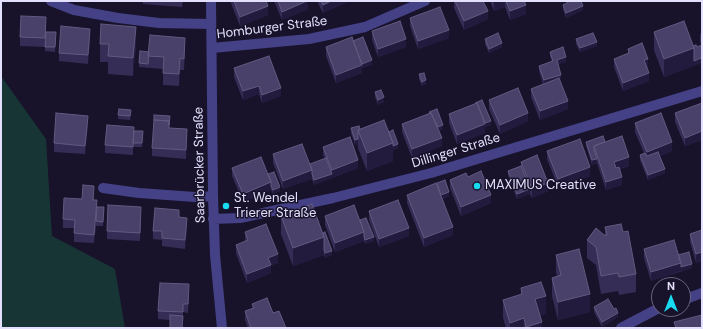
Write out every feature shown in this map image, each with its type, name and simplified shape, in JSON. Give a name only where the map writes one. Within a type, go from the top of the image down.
[{"type":"street","points":[[51,1],[74,10],[118,18],[159,23],[211,24]]},
{"type":"street","name":"Saarbrücker Straße","points":[[211,1],[212,196],[222,328]]},
{"type":"street","name":"Homburger Straße","points":[[212,48],[309,39],[365,27],[425,1]]},
{"type":"street","name":"Dillinger Straße","points":[[214,219],[240,218],[326,200],[431,173],[702,90]]},
{"type":"street","points":[[103,188],[174,196],[212,196]]},
{"type":"street","points":[[691,297],[702,293]]},
{"type":"street","points":[[621,328],[651,312]]},
{"type":"green space","points":[[1,76],[46,139],[52,236],[115,269],[125,328],[1,328]]},
{"type":"building","points":[[234,1],[266,1],[268,6],[240,17]]},
{"type":"building","points":[[278,1],[307,1],[282,12]]},
{"type":"building","points":[[321,1],[331,1],[323,5]]},
{"type":"building","points":[[455,1],[483,1],[488,11],[464,21]]},
{"type":"building","points":[[506,1],[524,1],[526,5],[510,11]]},
{"type":"building","points":[[570,1],[581,1],[583,6],[566,13],[563,5]]},
{"type":"building","points":[[440,7],[449,30],[418,41],[410,18]]},
{"type":"building","points":[[21,16],[46,17],[45,38],[20,37]]},
{"type":"building","points":[[400,21],[406,39],[378,49],[372,31]]},
{"type":"building","points":[[684,21],[694,48],[664,59],[654,32]]},
{"type":"building","points":[[101,24],[136,27],[133,58],[108,56],[109,44],[100,44]]},
{"type":"building","points":[[61,26],[90,29],[88,55],[59,53]]},
{"type":"building","points":[[46,32],[56,32],[55,47],[45,47]]},
{"type":"building","points":[[498,33],[502,43],[489,49],[485,39]]},
{"type":"building","points":[[593,33],[597,42],[580,48],[576,39]]},
{"type":"building","points":[[150,35],[185,38],[184,59],[180,58],[179,74],[163,73],[164,57],[148,56]]},
{"type":"building","points":[[352,37],[362,65],[336,75],[326,47]]},
{"type":"building","points":[[363,37],[372,60],[362,64],[353,41]]},
{"type":"building","points":[[642,43],[648,59],[644,60],[649,73],[623,83],[614,59],[629,53],[628,49]]},
{"type":"building","points":[[696,45],[697,47],[702,45],[702,61],[701,58],[694,61],[693,46]]},
{"type":"building","points":[[563,47],[566,57],[557,60],[561,75],[544,80],[539,66],[553,61],[550,52]]},
{"type":"building","points":[[140,51],[149,52],[148,64],[139,63]]},
{"type":"building","points":[[269,56],[281,88],[262,95],[259,86],[243,91],[234,68]]},
{"type":"building","points":[[424,73],[426,80],[422,82],[419,74]]},
{"type":"building","points":[[559,78],[568,101],[540,111],[531,89]]},
{"type":"building","points":[[518,88],[528,113],[500,125],[489,100]]},
{"type":"building","points":[[381,90],[384,97],[378,100],[375,92]]},
{"type":"building","points":[[482,100],[491,121],[485,123],[477,103],[475,103]]},
{"type":"building","points":[[477,103],[485,124],[457,135],[449,114]]},
{"type":"building","points":[[702,103],[702,131],[685,138],[675,113]]},
{"type":"building","points":[[119,109],[131,110],[130,116],[118,115]]},
{"type":"building","points":[[437,109],[443,125],[438,127],[431,113],[429,112]]},
{"type":"building","points":[[56,113],[88,116],[85,146],[54,143]]},
{"type":"building","points":[[431,113],[442,138],[412,149],[402,124]]},
{"type":"building","points":[[661,113],[672,142],[647,152],[635,123]]},
{"type":"building","points":[[154,115],[170,116],[169,125],[169,121],[154,120]]},
{"type":"building","points":[[154,120],[169,121],[169,128],[187,129],[186,150],[152,148]]},
{"type":"building","points":[[384,120],[393,143],[367,153],[358,130]]},
{"type":"building","points":[[107,125],[134,127],[133,147],[105,145]]},
{"type":"building","points":[[359,126],[360,129],[358,130],[358,139],[355,140],[351,128]]},
{"type":"building","points":[[393,130],[398,144],[393,146],[389,132]]},
{"type":"building","points":[[134,131],[143,131],[142,143],[133,143]]},
{"type":"building","points":[[603,136],[605,142],[594,146],[597,159],[592,160],[586,142]]},
{"type":"building","points":[[622,136],[629,157],[614,162],[616,168],[619,167],[622,177],[606,182],[594,146]]},
{"type":"building","points":[[350,137],[358,160],[332,170],[323,147]]},
{"type":"building","points":[[580,139],[590,167],[558,179],[547,151]]},
{"type":"building","points":[[302,144],[312,170],[283,181],[273,154]]},
{"type":"building","points":[[658,152],[665,169],[648,175],[640,155],[645,153],[647,156]]},
{"type":"building","points":[[537,155],[548,183],[532,189],[521,162]]},
{"type":"building","points":[[261,157],[271,182],[243,194],[232,168]]},
{"type":"building","points":[[326,158],[332,174],[314,180],[310,164]]},
{"type":"building","points":[[521,166],[530,189],[517,194],[508,171]]},
{"type":"building","points":[[481,171],[491,195],[461,207],[450,180],[466,173],[468,177]]},
{"type":"building","points":[[274,172],[280,187],[273,190],[268,174]]},
{"type":"building","points":[[445,180],[449,192],[441,195],[437,183]]},
{"type":"building","points":[[436,183],[453,227],[424,238],[407,195]]},
{"type":"building","points":[[83,185],[94,186],[93,200],[97,200],[94,235],[74,233],[75,220],[63,219],[64,198],[82,199]]},
{"type":"building","points":[[398,200],[409,228],[379,239],[369,211]]},
{"type":"building","points":[[312,204],[324,237],[293,248],[281,216]]},
{"type":"building","points":[[108,205],[141,207],[140,233],[107,231]]},
{"type":"building","points":[[354,205],[364,232],[335,243],[325,216]]},
{"type":"building","points":[[97,207],[104,207],[103,222],[96,221]]},
{"type":"building","points":[[155,208],[179,210],[179,217],[187,218],[185,240],[162,238],[162,231],[153,231]]},
{"type":"building","points":[[366,218],[374,237],[365,240],[360,220]]},
{"type":"building","points":[[266,224],[278,254],[268,258],[271,265],[247,274],[236,245],[248,240],[245,232]]},
{"type":"building","points":[[621,224],[623,232],[628,231],[636,274],[619,277],[618,273],[601,276],[596,247],[587,240],[596,228],[604,235],[607,235],[605,227]]},
{"type":"building","points":[[702,230],[702,252],[696,254],[690,234]]},
{"type":"building","points":[[325,232],[332,251],[325,253],[323,233]]},
{"type":"building","points":[[674,240],[681,263],[651,272],[644,249]]},
{"type":"building","points":[[579,249],[590,294],[558,302],[552,278],[561,275],[556,255]]},
{"type":"building","points":[[689,252],[692,264],[681,267],[678,255]]},
{"type":"building","points":[[541,282],[546,296],[535,299],[542,322],[526,327],[524,318],[510,323],[503,300],[522,294],[521,288]]},
{"type":"building","points":[[160,283],[189,284],[188,304],[183,304],[183,312],[158,311]]},
{"type":"building","points":[[267,298],[273,313],[279,311],[286,328],[251,328],[245,311],[254,308],[252,304]]},
{"type":"building","points":[[608,299],[614,309],[616,308],[618,313],[602,322],[594,307]]},
{"type":"building","points":[[170,315],[183,316],[182,328],[170,328]]},
{"type":"building","points":[[702,315],[702,328],[676,328],[674,322]]},
{"type":"place","name":"MAXIMUS Creative","points":[[477,186]]},
{"type":"place","name":"St. Wendel Trierer Straße","points":[[226,206]]}]
